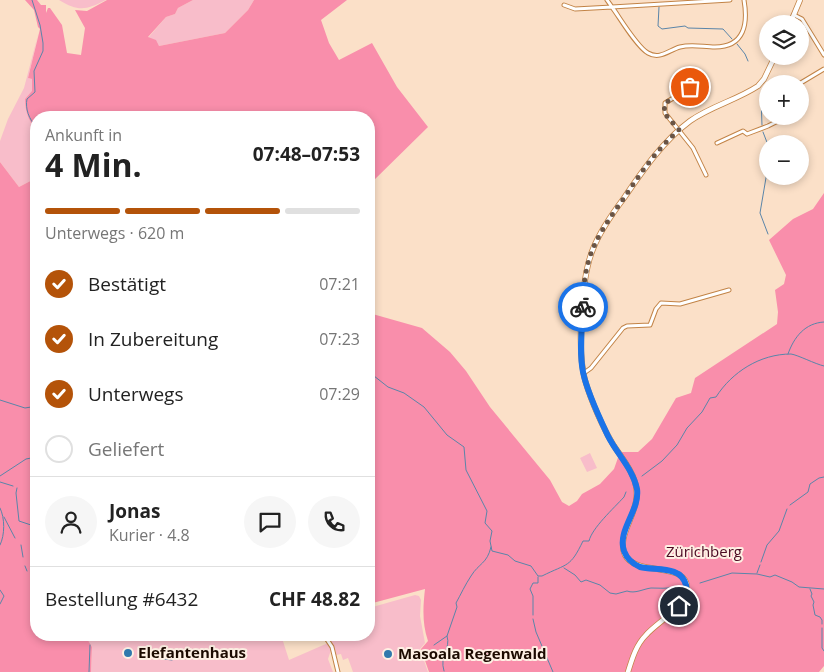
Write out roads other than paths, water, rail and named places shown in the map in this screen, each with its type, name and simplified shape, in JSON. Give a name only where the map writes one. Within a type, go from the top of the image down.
[{"type":"main road","points":[[794,15],[800,0]]},
{"type":"main road","points":[[628,672],[641,640],[653,627],[679,606],[686,595],[686,586],[683,578],[676,573],[638,566],[631,562],[625,554],[623,538],[636,504],[636,485],[630,471],[607,434],[583,373],[583,296],[586,272],[592,250],[608,222],[645,167],[666,142],[705,111],[758,86],[771,65]]},
{"type":"street","points":[[607,0],[642,49],[659,56],[679,47],[696,45],[718,47],[731,44],[737,40],[744,28],[746,16],[744,0]]},
{"type":"street","points":[[564,5],[575,9],[730,0]]},
{"type":"street","points":[[809,30],[824,54]]},
{"type":"street","points":[[809,78],[824,69]]},
{"type":"street","points":[[700,82],[665,103],[664,113],[692,148],[706,175]]},
{"type":"street","points":[[718,143],[743,132],[747,134],[770,125]]},
{"type":"street","points":[[583,373],[591,368],[623,328],[627,326],[650,325],[656,309],[661,303],[680,304],[729,290]]},
{"type":"street","points":[[328,641],[332,647],[338,672]]},
{"type":"waterway","points":[[30,117],[27,110],[27,99],[35,92],[34,71],[43,51],[40,25],[32,0]]},
{"type":"waterway","points":[[659,7],[658,26],[662,29],[685,26],[688,28],[723,29],[732,39]]},
{"type":"waterway","points":[[737,44],[748,61]]},
{"type":"waterway","points":[[765,185],[760,213],[768,234]]},
{"type":"waterway","points":[[788,354],[793,342],[801,332],[811,325],[824,322]]},
{"type":"waterway","points":[[642,476],[662,461],[677,445],[687,428],[702,412],[710,398],[716,397],[730,380],[748,366],[768,357],[791,354],[824,366]]},
{"type":"waterway","points":[[375,377],[388,387],[404,393],[424,407],[447,435],[464,447],[466,470],[487,511],[485,523],[492,531],[490,541],[492,551],[508,555],[515,561],[531,566],[538,576],[542,576],[571,561],[583,541],[589,541],[599,524],[624,497],[626,492]]},
{"type":"waterway","points":[[0,400],[25,408],[30,407]]},
{"type":"waterway","points":[[0,476],[30,458]]},
{"type":"waterway","points":[[790,505],[808,492],[810,484],[824,477]]},
{"type":"waterway","points":[[0,482],[13,486]]},
{"type":"waterway","points":[[17,488],[19,521],[30,525]]},
{"type":"waterway","points":[[0,508],[4,526],[0,545]]},
{"type":"waterway","points":[[761,562],[767,545],[779,531],[787,509]]},
{"type":"waterway","points":[[4,517],[15,538]]},
{"type":"waterway","points":[[21,545],[23,557]]},
{"type":"waterway","points":[[444,671],[443,661],[448,645],[447,636],[457,607],[456,603],[471,576],[487,557],[491,547]]},
{"type":"waterway","points":[[757,573],[760,565]]},
{"type":"waterway","points":[[25,566],[27,571]]},
{"type":"waterway","points":[[564,568],[575,575],[581,582],[586,580],[600,585],[610,593],[616,594],[651,588],[675,587]]},
{"type":"waterway","points":[[700,583],[732,573],[757,574],[770,577],[775,575],[799,587],[824,589]]},
{"type":"waterway","points":[[533,615],[533,596],[530,589],[533,583],[538,583],[538,577]]},
{"type":"waterway","points":[[810,589],[815,615],[820,617],[822,624]]},
{"type":"waterway","points":[[0,590],[4,596],[0,604]]},
{"type":"waterway","points":[[533,619],[536,632],[553,672]]},
{"type":"waterway","points":[[822,628],[822,648],[824,651]]},
{"type":"waterway","points":[[434,645],[447,636]]},
{"type":"waterway","points":[[89,672],[90,645]]},
{"type":"waterway","points":[[164,659],[172,660]]},
{"type":"place","name":"Elefantenhaus","points":[[128,653]]},
{"type":"place","name":"Masoala Regenwald","points":[[388,654]]},
{"type":"park label","name":"Zürichberg","points":[[704,552]]}]
